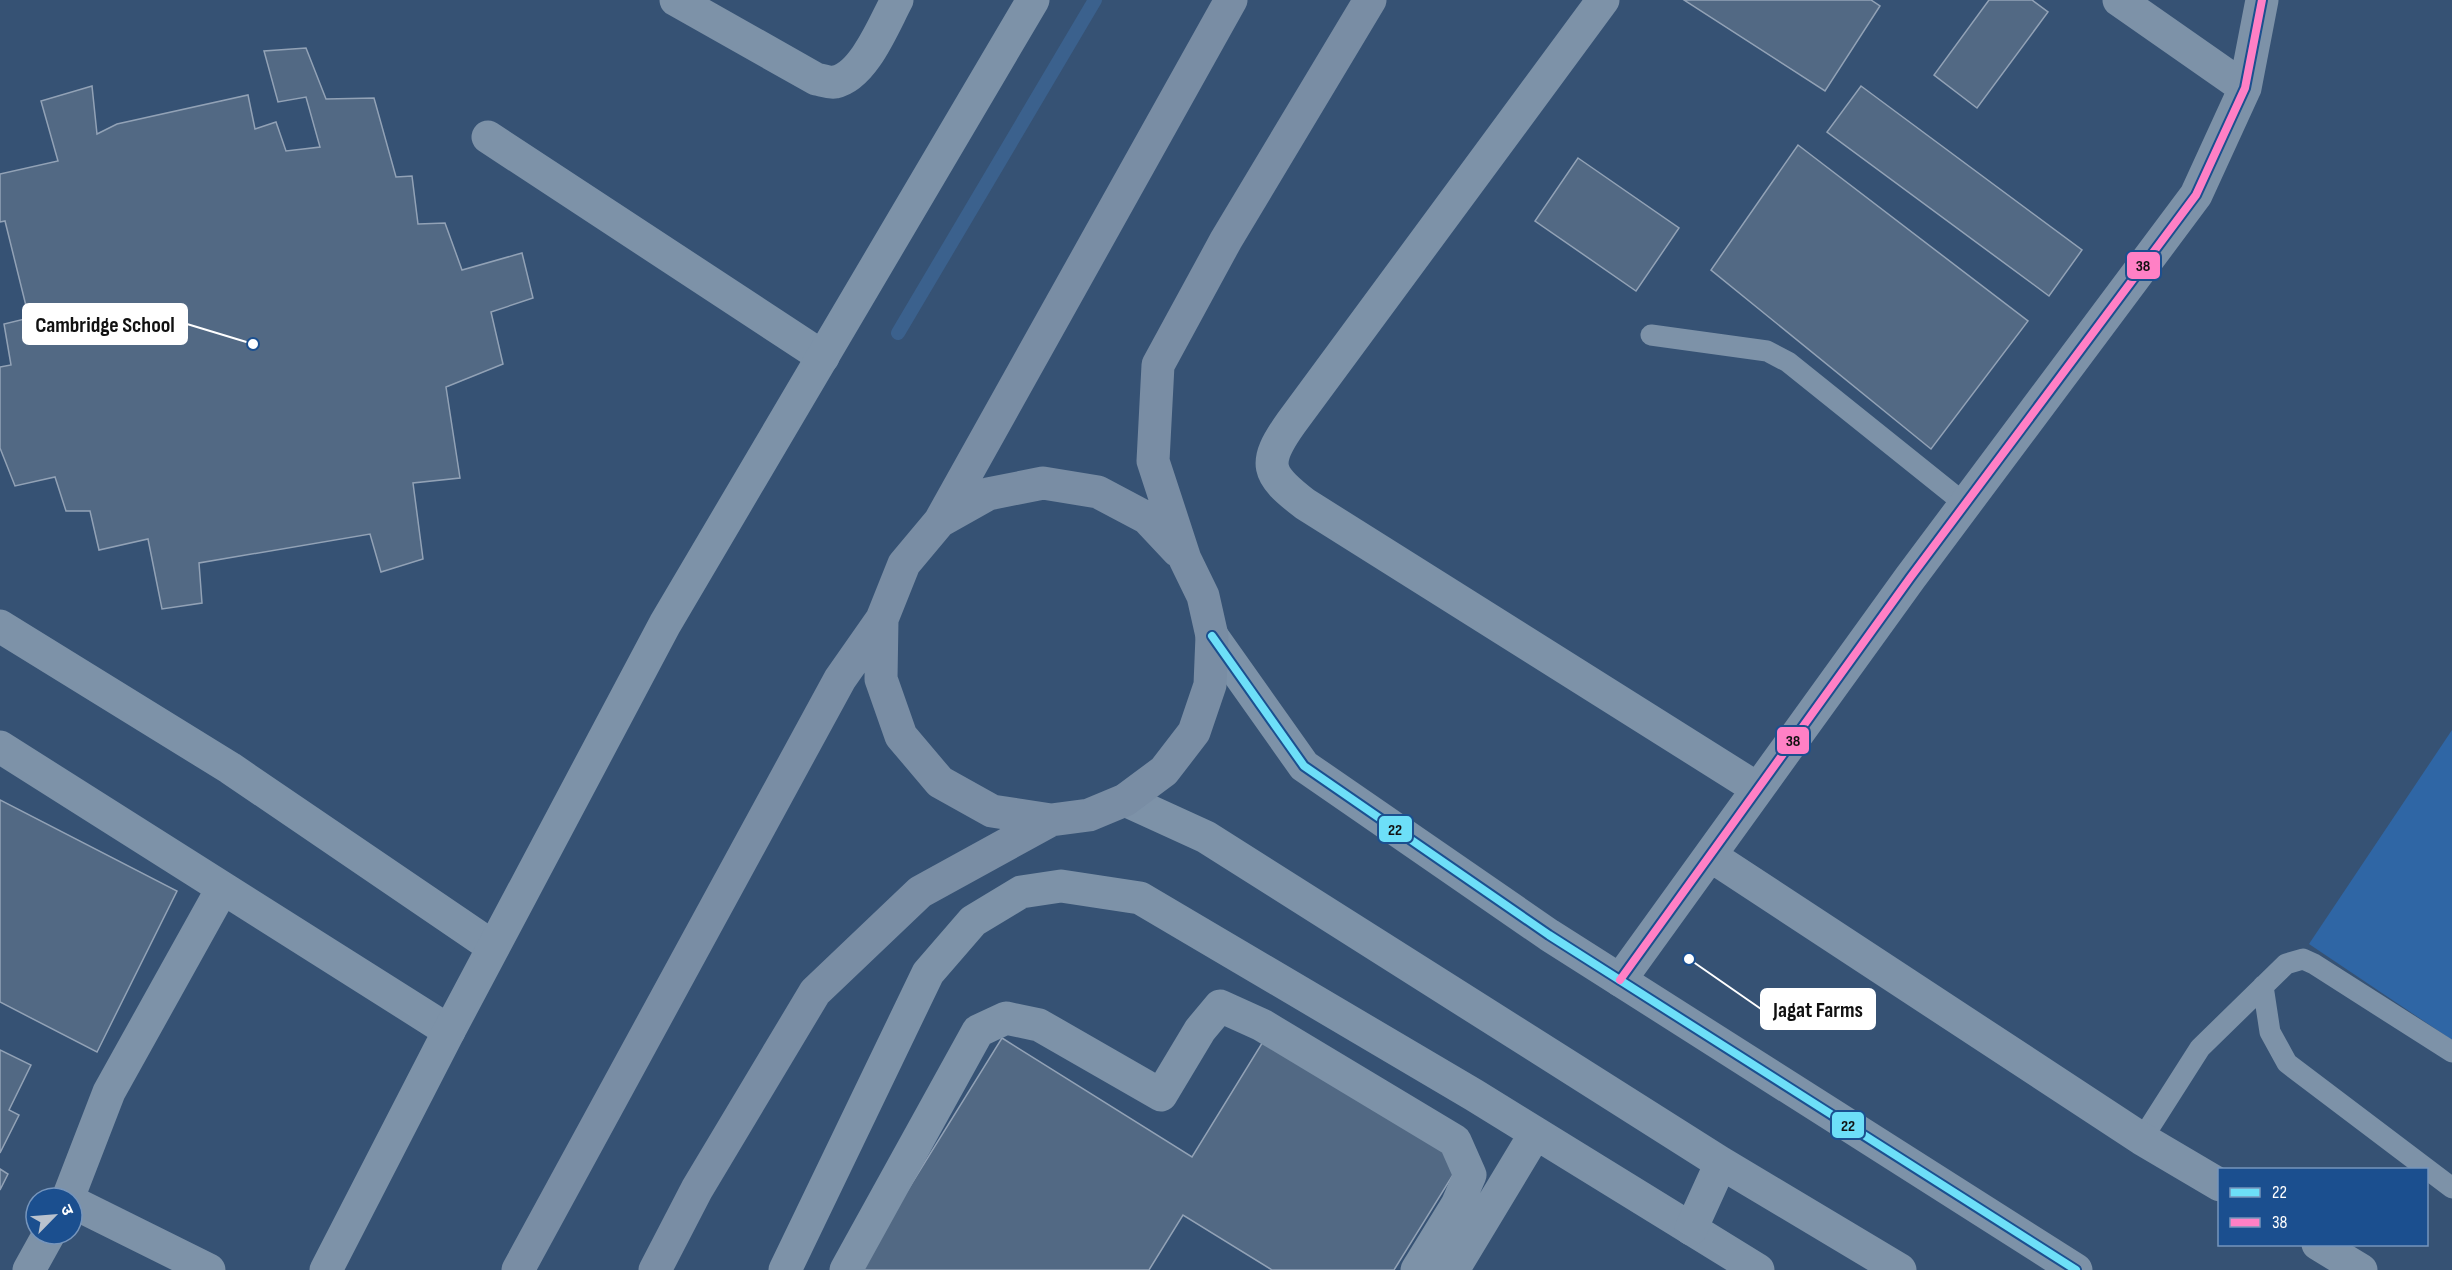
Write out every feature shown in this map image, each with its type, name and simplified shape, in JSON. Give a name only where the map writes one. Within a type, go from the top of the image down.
[{"type":"main road","points":[[518,1270],[840,679],[882,619],[904,564],[940,521],[1231,0]]},
{"type":"main road","points":[[882,619],[881,679],[901,736],[940,782],[992,811],[1051,820],[1089,814],[1125,800],[1164,771],[1194,732],[1210,685],[1212,636],[1203,596],[1185,559],[1153,461],[1158,365],[1226,240],[1370,0]]},
{"type":"main road","points":[[940,521],[988,494],[1043,483],[1098,492],[1147,518],[1185,559]]},
{"type":"main road","points":[[655,1270],[697,1189],[815,992],[920,892],[1051,820]]},
{"type":"street","points":[[676,0],[816,79],[833,82],[847,78],[861,66],[897,0]]},
{"type":"street","points":[[326,1270],[449,1030],[665,624],[1033,0]]},
{"type":"street","points":[[1603,0],[1273,448],[1270,464],[1281,486],[1305,504],[1758,789]]},
{"type":"street","points":[[2119,0],[2245,88]]},
{"type":"street","points":[[1620,980],[1965,504],[2196,195],[2245,88],[2262,0]]},
{"type":"street","points":[[488,137],[823,357]]},
{"type":"street","points":[[0,626],[230,768],[493,947]]},
{"type":"street","points":[[1212,636],[1304,766],[1549,935],[2076,1270]]},
{"type":"street","points":[[0,747],[449,1030]]},
{"type":"street","points":[[1125,800],[1206,837],[1721,1163],[1900,1270]]},
{"type":"street","points":[[1711,856],[2142,1139],[2218,1184]]},
{"type":"street","points":[[785,1270],[928,973],[973,921],[1020,892],[1061,886],[1140,898],[1758,1270]]},
{"type":"street","points":[[73,1186],[109,1092],[222,889]]},
{"type":"street","points":[[846,1270],[978,1031],[1006,1018],[1039,1025],[1161,1095],[1200,1030],[1220,1006],[1262,1025],[1455,1141],[1470,1175],[1457,1205],[1417,1270]]},
{"type":"street","points":[[1453,1270],[1534,1134]]},
{"type":"street","points":[[1691,1229],[1721,1163]]},
{"type":"street","points":[[84,1208],[208,1270]]},
{"type":"street","points":[[29,1270],[42,1246]]},
{"type":"street","points":[[2320,1246],[2361,1270]]},
{"type":"lane","points":[[1651,335],[1749,347],[1777,356],[1965,504]]},
{"type":"lane","points":[[2142,1139],[2200,1048],[2286,964],[2303,959],[2452,1052]]},
{"type":"lane","points":[[2263,986],[2270,1032],[2287,1063],[2426,1168]]},
{"type":"lane","points":[[2428,1170],[2452,1188]]},
{"type":"shaded area","points":[[2452,730],[2452,1040],[2309,944]]},
{"type":"building","points":[[1684,0],[1871,0],[1880,6],[1825,91]]},
{"type":"building","points":[[1989,0],[2032,0],[2048,12],[1977,108],[1934,75]]},
{"type":"building","points":[[306,48],[326,99],[374,98],[396,177],[412,176],[418,224],[445,223],[462,270],[522,253],[533,298],[491,312],[503,364],[446,387],[460,478],[413,483],[423,559],[381,572],[370,534],[199,563],[202,603],[162,609],[148,539],[99,550],[90,511],[66,511],[55,477],[15,486],[0,448],[0,367],[11,365],[4,324],[29,318],[5,221],[0,222],[0,174],[58,161],[41,101],[92,86],[97,134],[117,124],[248,95],[255,129],[276,122],[286,151],[320,147],[306,97],[278,102],[264,51]]},
{"type":"building","points":[[1861,86],[2082,250],[2049,296],[1827,132]]},
{"type":"building","points":[[1798,145],[2028,321],[1931,449],[1711,270]]},
{"type":"building","points":[[1578,158],[1679,228],[1636,291],[1535,221]]},
{"type":"building","points":[[0,800],[177,891],[97,1052],[0,1002]]},
{"type":"building","points":[[1002,1038],[1192,1157],[1264,1040],[1461,1162],[1394,1270],[1272,1270],[1183,1215],[1149,1270],[858,1270]]},
{"type":"building","points":[[0,1050],[31,1065],[9,1110],[19,1115],[0,1153]]},
{"type":"building","points":[[0,1169],[8,1174],[0,1190]]},
{"type":"waterway","points":[[898,333],[1095,0]]},
{"type":"transit line","name":"38","points":[[1620,980],[1910,578],[2196,195],[2245,88],[2262,0]]},
{"type":"transit line","name":"22","points":[[1212,636],[1304,766],[1549,935],[2076,1270]]},
{"type":"place","name":"Cambridge School","points":[[253,344]]},
{"type":"place","name":"Jagat Farms","points":[[1689,959]]}]
